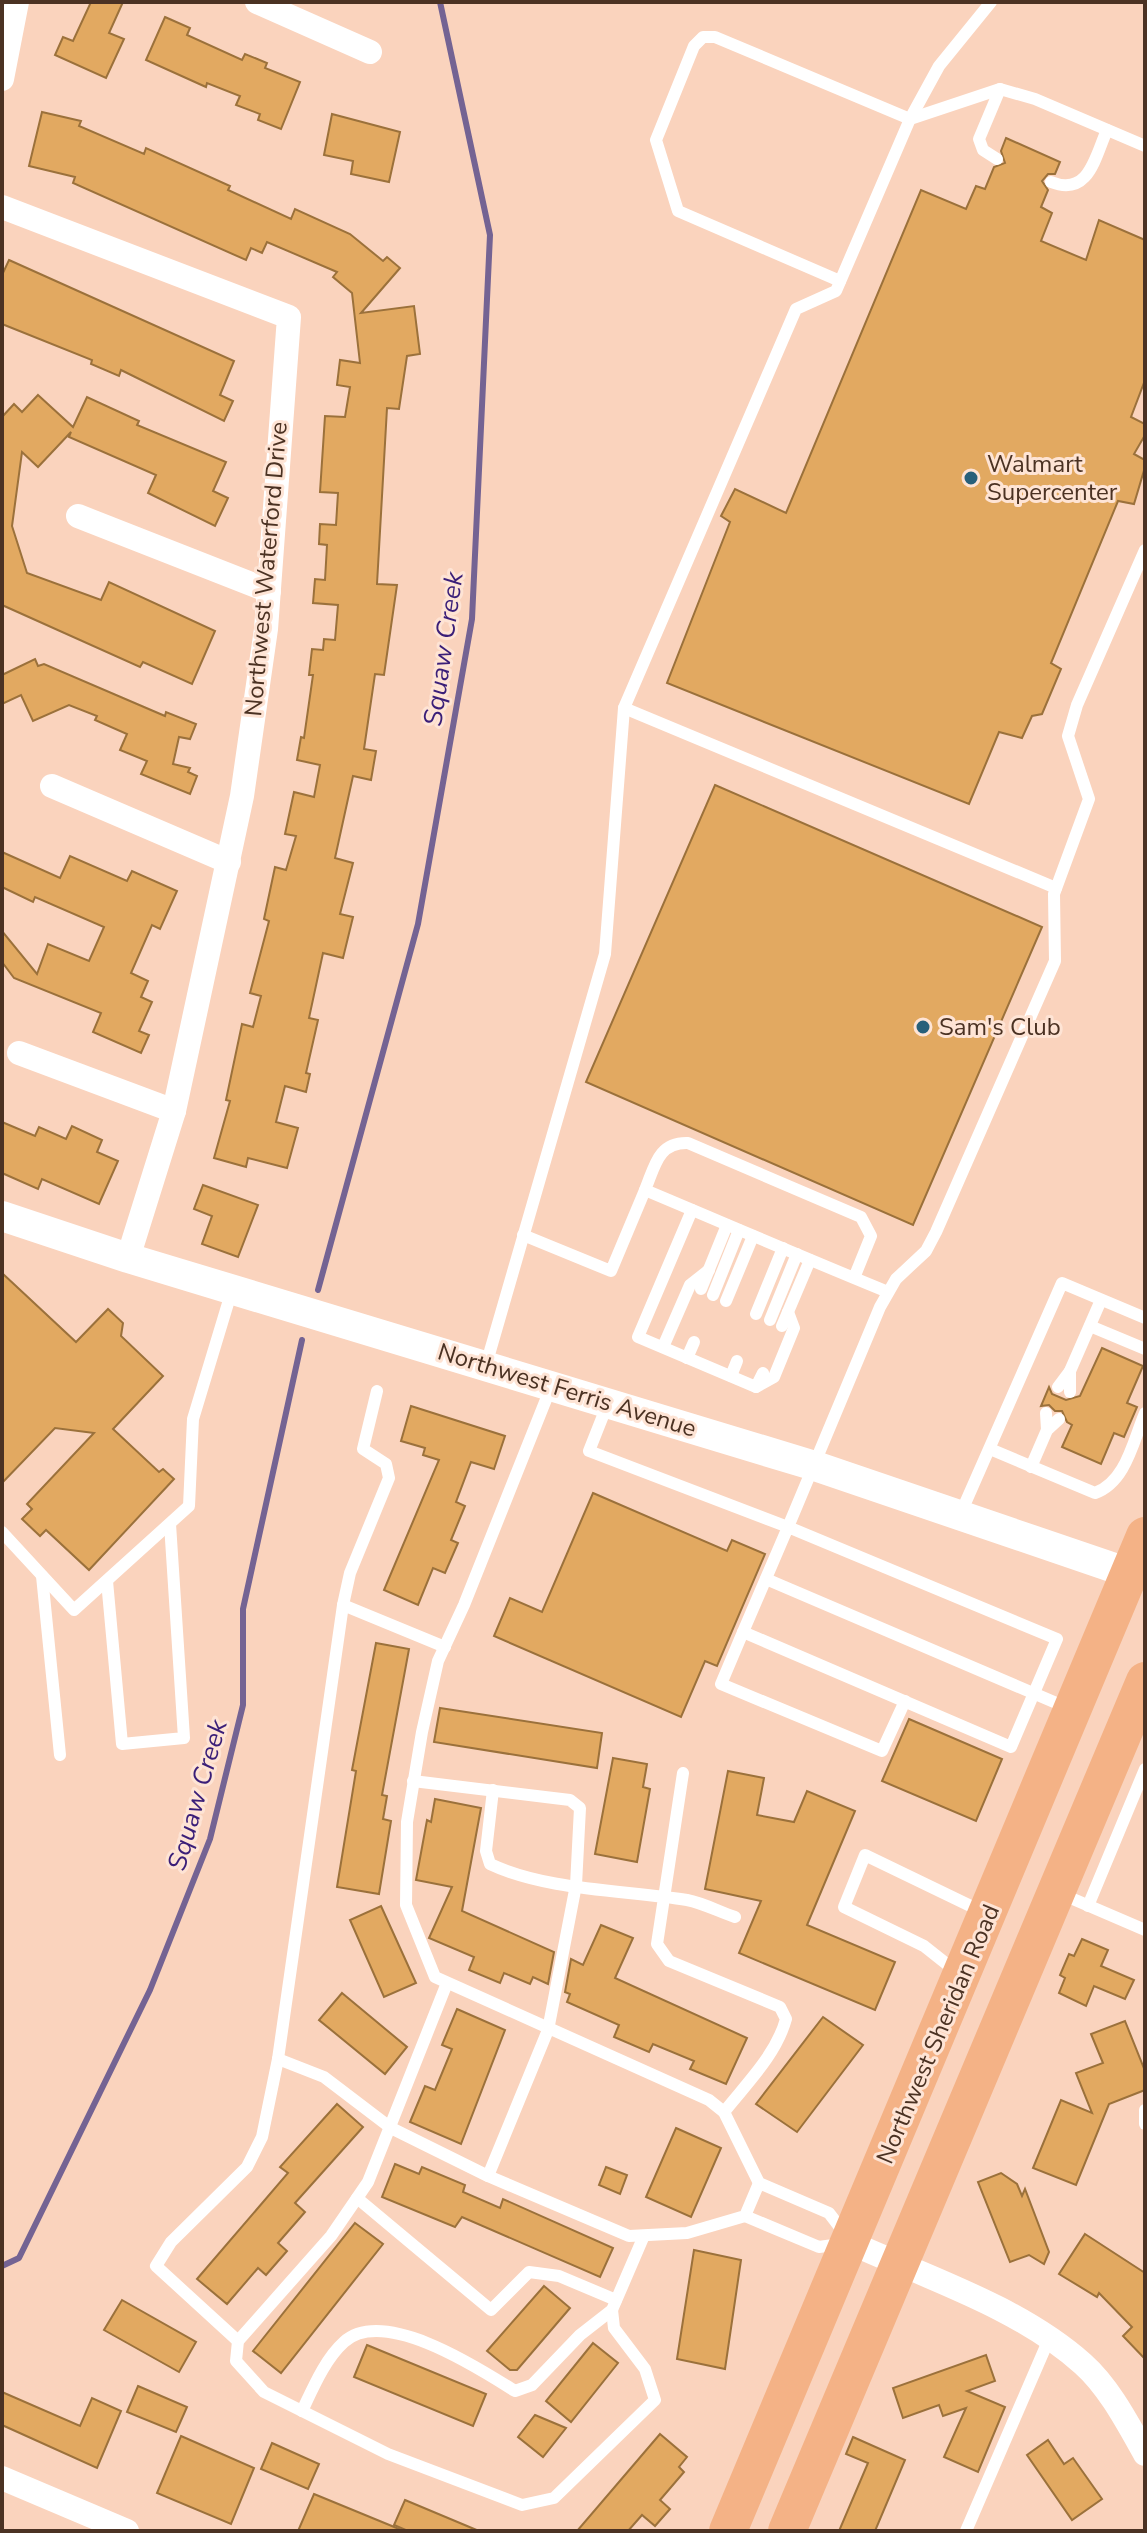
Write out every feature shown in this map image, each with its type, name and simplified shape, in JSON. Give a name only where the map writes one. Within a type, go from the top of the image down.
[{"type":"main road","name":"Northwest Sheridan Road","points":[[728,2531],[1145,1536]]},
{"type":"main road","points":[[787,2531],[899,2265],[1072,1899],[1145,1681]]},
{"type":"street","points":[[2,79],[17,2]]},
{"type":"street","points":[[257,2],[370,52]]},
{"type":"street","name":"Northwest Waterford Drive","points":[[2,207],[289,317],[269,591],[242,796],[174,1111],[128,1258]]},
{"type":"street","points":[[78,516],[269,591]]},
{"type":"street","points":[[52,786],[229,862]]},
{"type":"street","points":[[19,1053],[174,1111]]},
{"type":"street","name":"Northwest Ferris Avenue","points":[[2,1216],[232,1290],[552,1384],[815,1466],[1129,1573]]},
{"type":"street","points":[[851,2243],[1033,2327],[1085,2365],[1126,2419],[1145,2454]]},
{"type":"street","points":[[2,2478],[127,2531]]},
{"type":"lane","points":[[486,1365],[605,954],[624,708],[796,309],[836,291],[910,119],[939,66],[991,2]]},
{"type":"lane","points":[[840,281],[678,211],[656,140],[694,46],[703,37],[715,37],[910,119],[1000,89],[1035,99],[1145,146]]},
{"type":"lane","points":[[997,159],[983,150],[979,139],[1000,89]]},
{"type":"lane","points":[[1051,182],[1064,187],[1076,185],[1086,178],[1107,130]]},
{"type":"lane","points":[[905,1701],[882,1751],[721,1684],[888,1292],[896,1279],[926,1251],[936,1232],[1055,961],[1056,888],[1089,799],[1068,736],[1077,705],[1145,550]]},
{"type":"lane","points":[[624,708],[1056,888]]},
{"type":"lane","points":[[523,1235],[611,1271],[662,1149],[673,1143],[688,1143],[861,1217],[871,1236],[854,1278]]},
{"type":"lane","points":[[645,1190],[888,1292]]},
{"type":"lane","points":[[692,1210],[638,1337],[756,1387]]},
{"type":"lane","points":[[669,1350],[690,1285],[709,1270],[733,1227]]},
{"type":"lane","points":[[709,1270],[707,1292],[733,1227]]},
{"type":"lane","points":[[726,1301],[753,1236]]},
{"type":"lane","points":[[756,1314],[783,1248]]},
{"type":"lane","points":[[770,1320],[797,1254]]},
{"type":"lane","points":[[782,1326],[810,1260]]},
{"type":"lane","points":[[960,1515],[1062,1283],[1145,1318]]},
{"type":"lane","points":[[2,1532],[74,1610],[189,1506],[193,1419],[232,1290]]},
{"type":"lane","points":[[1064,1389],[1101,1300]]},
{"type":"lane","points":[[756,1387],[774,1377],[794,1328],[788,1312]]},
{"type":"lane","points":[[1090,1326],[1145,1349]]},
{"type":"lane","points":[[669,1350],[687,1340],[687,1358]]},
{"type":"lane","points":[[700,1363],[706,1349]]},
{"type":"lane","points":[[731,1376],[737,1361]]},
{"type":"lane","points":[[744,1382],[750,1367]]},
{"type":"lane","points":[[756,1387],[763,1373]]},
{"type":"lane","points":[[278,2059],[324,2077],[391,2128],[488,2176],[629,2236],[643,2238],[687,2233],[745,2216],[819,2247],[851,2243],[829,2213],[759,2183],[724,2112],[709,2100],[435,1977],[406,1905],[407,1822],[435,1675],[552,1384]]},
{"type":"lane","points":[[238,2341],[156,2266],[171,2242],[247,2167],[262,2137],[278,2059],[343,1605],[350,1573],[389,1478],[386,1464],[363,1449],[377,1391]]},
{"type":"lane","points":[[608,1402],[589,1451],[788,1527],[1057,1639],[1011,1747],[743,1632]]},
{"type":"lane","points":[[1046,1413],[1047,1430]]},
{"type":"lane","points":[[990,1449],[1095,1493],[1109,1488],[1118,1478],[1145,1413]]},
{"type":"lane","points":[[1031,1467],[1047,1430],[1059,1419]]},
{"type":"lane","points":[[107,1581],[122,1744],[184,1738],[170,1524]]},
{"type":"lane","points":[[42,1576],[60,1755]]},
{"type":"lane","points":[[766,1579],[1073,1710]]},
{"type":"lane","points":[[343,1605],[445,1647]]},
{"type":"lane","points":[[683,1773],[657,1944],[669,1961],[780,2007],[786,2019],[781,2036],[769,2055],[724,2112]]},
{"type":"lane","points":[[1144,1776],[1072,1899],[1145,1930]]},
{"type":"lane","points":[[413,1781],[570,1800],[580,1808],[576,1885],[548,2030],[488,2176]]},
{"type":"lane","points":[[493,1790],[486,1851],[490,1864],[504,1870],[576,1885],[691,1901],[735,1917]]},
{"type":"lane","points":[[962,1976],[924,1946],[844,1907],[865,1855],[988,1914]]},
{"type":"lane","points":[[447,1983],[391,2128],[357,2198],[331,2236],[238,2341],[236,2361],[264,2392],[388,2454],[522,2505],[554,2498],[655,2400],[645,2369],[614,2328],[614,2305],[643,2238]]},
{"type":"lane","points":[[1145,2110],[1145,2124]]},
{"type":"lane","points":[[745,2216],[759,2183]]},
{"type":"lane","points":[[357,2198],[491,2310],[529,2272],[559,2276],[614,2305]]},
{"type":"lane","points":[[302,2411],[319,2377],[345,2341],[366,2331],[406,2335],[458,2357],[515,2391],[532,2385],[614,2305]]},
{"type":"lane","points":[[966,2531],[1049,2339]]},
{"type":"building","points":[[91,2],[123,2],[109,33],[124,39],[106,78],[55,55],[63,37],[73,41]]},
{"type":"building","points":[[165,17],[190,28],[187,35],[242,60],[245,54],[267,63],[265,68],[300,82],[281,129],[258,120],[260,114],[236,105],[240,96],[207,83],[206,87],[146,60]]},
{"type":"building","points":[[42,112],[81,121],[79,126],[144,154],[146,148],[230,186],[228,190],[291,219],[295,209],[350,234],[383,261],[387,257],[400,268],[361,313],[414,306],[420,354],[407,356],[399,409],[387,408],[377,584],[397,585],[384,675],[375,674],[364,749],[376,751],[371,780],[353,776],[335,858],[353,863],[340,914],[353,917],[343,958],[323,953],[309,1018],[318,1020],[306,1073],[310,1074],[306,1092],[285,1086],[276,1122],[298,1128],[287,1168],[248,1158],[246,1167],[214,1158],[230,1101],[226,1100],[242,1024],[253,1027],[261,996],[250,993],[269,921],[264,919],[275,867],[286,870],[296,836],[285,834],[294,792],[314,797],[320,765],[297,760],[301,737],[304,738],[313,675],[309,675],[312,649],[323,650],[324,639],[335,640],[338,605],[313,603],[315,579],[325,580],[327,545],[319,544],[320,524],[336,525],[338,493],[320,492],[325,416],[345,417],[350,387],[337,385],[340,360],[360,363],[352,293],[333,277],[337,272],[267,242],[262,253],[251,248],[246,260],[73,183],[75,177],[29,166]]},
{"type":"building","points":[[332,114],[400,132],[389,182],[351,174],[353,161],[324,155]]},
{"type":"building","name":"Walmart Supercenter","points":[[1006,138],[1060,162],[1055,174],[1048,174],[1042,181],[1048,190],[1041,207],[1052,213],[1041,241],[1086,260],[1099,220],[1145,240],[1145,380],[1131,417],[1145,424],[1145,435],[1134,454],[1145,460],[1145,467],[1134,504],[1118,501],[1051,663],[1061,669],[1042,714],[1032,716],[1022,738],[999,732],[969,804],[667,683],[730,522],[721,516],[735,489],[786,513],[921,190],[966,209],[976,186],[985,189],[994,167],[1005,163],[1001,151]]},
{"type":"building","points":[[9,260],[234,361],[220,395],[233,401],[224,421],[121,370],[119,376],[91,364],[92,360],[2,324],[2,275]]},
{"type":"building","points":[[38,395],[73,427],[87,397],[139,421],[137,425],[226,462],[213,491],[228,498],[215,526],[148,493],[156,475],[69,437],[71,432],[38,467],[22,452],[12,526],[27,573],[101,600],[109,582],[215,631],[192,684],[143,662],[140,667],[2,605],[2,417],[14,404],[22,412]]},
{"type":"building","points":[[35,659],[38,666],[44,664],[165,716],[166,712],[196,724],[190,739],[179,737],[173,764],[190,768],[188,772],[197,776],[190,794],[141,774],[147,761],[120,750],[127,734],[95,720],[97,716],[69,705],[33,721],[21,695],[2,704],[2,675]]},
{"type":"building","points":[[715,785],[1042,927],[913,1225],[586,1082]]},
{"type":"building","points":[[2,852],[60,878],[70,856],[127,881],[132,871],[177,891],[160,929],[152,925],[131,973],[148,981],[141,997],[152,1002],[139,1031],[149,1035],[141,1053],[93,1032],[101,1013],[14,978],[2,962],[2,931],[37,974],[48,944],[89,961],[104,927],[35,897],[33,902],[2,887]]},
{"type":"building","points":[[2,1122],[35,1136],[39,1127],[66,1139],[72,1126],[102,1140],[97,1152],[118,1161],[99,1204],[42,1179],[38,1189],[2,1173]]},
{"type":"building","points":[[203,1185],[258,1205],[238,1257],[202,1244],[212,1216],[194,1209]]},
{"type":"building","points":[[2,1273],[76,1342],[108,1309],[123,1323],[121,1336],[163,1376],[113,1429],[159,1472],[163,1469],[174,1479],[89,1570],[46,1530],[40,1536],[22,1519],[32,1509],[27,1504],[94,1433],[55,1428],[2,1483]]},
{"type":"building","points":[[1102,1348],[1143,1366],[1127,1403],[1137,1407],[1124,1437],[1114,1433],[1101,1464],[1062,1447],[1072,1425],[1062,1411],[1055,1411],[1049,1405],[1041,1406],[1049,1387],[1052,1394],[1066,1400],[1080,1396]]},
{"type":"building","points":[[411,1406],[505,1436],[494,1469],[471,1462],[456,1502],[465,1506],[451,1540],[458,1543],[445,1573],[433,1568],[418,1605],[384,1590],[439,1460],[423,1455],[425,1448],[401,1441]]},
{"type":"building","points":[[593,1493],[727,1551],[732,1540],[765,1554],[717,1666],[705,1661],[681,1717],[494,1636],[510,1598],[542,1612]]},
{"type":"building","points":[[376,1643],[409,1649],[382,1795],[387,1796],[383,1819],[391,1821],[379,1894],[337,1887],[356,1771],[352,1770]]},
{"type":"building","points":[[440,1708],[602,1733],[597,1768],[434,1742]]},
{"type":"building","points":[[909,1719],[1002,1759],[976,1821],[882,1781]]},
{"type":"building","points":[[613,1758],[647,1764],[643,1787],[650,1789],[637,1862],[595,1854]]},
{"type":"building","points":[[728,1771],[764,1778],[757,1815],[794,1822],[807,1791],[855,1811],[807,1925],[895,1962],[875,2010],[739,1953],[761,1901],[705,1889]]},
{"type":"building","points":[[435,1799],[481,1808],[462,1911],[554,1952],[548,1984],[533,1977],[530,1984],[504,1973],[500,1983],[469,1970],[474,1957],[429,1938],[452,1887],[416,1880],[427,1820],[431,1822]]},
{"type":"building","points":[[381,1906],[416,1983],[384,1997],[350,1920]]},
{"type":"building","points":[[601,1925],[633,1938],[615,1978],[747,2038],[726,2084],[690,2069],[694,2061],[653,2044],[649,2052],[614,2037],[619,2025],[567,2002],[570,1994],[565,1992],[571,1959],[583,1965]]},
{"type":"building","points":[[1082,1939],[1108,1950],[1101,1966],[1134,1980],[1125,1999],[1094,1986],[1086,2006],[1059,1993],[1065,1978],[1060,1975],[1069,1954],[1074,1956]]},
{"type":"building","points":[[342,1993],[407,2047],[385,2074],[319,2020]]},
{"type":"building","points":[[457,2009],[505,2030],[461,2144],[410,2122],[425,2086],[435,2090],[452,2049],[442,2045]]},
{"type":"building","points":[[823,2017],[863,2045],[797,2132],[756,2104]]},
{"type":"building","points":[[1125,2021],[1145,2071],[1145,2090],[1109,2104],[1076,2185],[1033,2168],[1061,2100],[1092,2113],[1076,2073],[1103,2063],[1091,2034]]},
{"type":"building","points":[[337,2104],[363,2127],[295,2203],[305,2212],[278,2243],[287,2251],[266,2275],[258,2268],[227,2304],[197,2279],[288,2173],[280,2167]]},
{"type":"building","points":[[676,2128],[721,2148],[691,2217],[646,2197]]},
{"type":"building","points":[[395,2164],[419,2174],[422,2167],[465,2185],[463,2192],[500,2208],[503,2199],[613,2248],[600,2277],[462,2217],[455,2227],[382,2197]]},
{"type":"building","points":[[606,2167],[627,2175],[620,2194],[599,2185]]},
{"type":"building","points":[[1001,2173],[1017,2184],[1022,2196],[1025,2189],[1049,2252],[1044,2264],[1029,2255],[1010,2262],[978,2182]]},
{"type":"building","points":[[355,2223],[383,2244],[281,2373],[253,2351]]},
{"type":"building","points":[[1085,2234],[1145,2273],[1145,2359],[1123,2336],[1132,2327],[1099,2293],[1097,2297],[1059,2274]]},
{"type":"building","points":[[694,2250],[741,2260],[725,2369],[677,2359]]},
{"type":"building","points":[[544,2286],[570,2308],[517,2370],[510,2370],[487,2351]]},
{"type":"building","points":[[122,2300],[196,2342],[179,2372],[104,2330]]},
{"type":"building","points":[[593,2343],[618,2363],[571,2422],[546,2401]]},
{"type":"building","points":[[367,2345],[486,2394],[473,2426],[354,2377]]},
{"type":"building","points":[[986,2355],[995,2381],[967,2391],[1005,2407],[978,2472],[944,2457],[966,2408],[943,2416],[939,2405],[903,2418],[893,2388]]},
{"type":"building","points":[[138,2386],[187,2407],[176,2432],[127,2412]]},
{"type":"building","points":[[2,2392],[80,2426],[92,2398],[121,2411],[97,2468],[2,2425]]},
{"type":"building","points":[[535,2415],[566,2428],[543,2457],[518,2437]]},
{"type":"building","points":[[660,2434],[687,2457],[679,2467],[684,2472],[660,2500],[670,2509],[655,2526],[642,2515],[628,2531],[577,2531]]},
{"type":"building","points":[[181,2436],[254,2468],[231,2524],[157,2493]]},
{"type":"building","points":[[853,2437],[905,2460],[875,2531],[839,2531],[868,2463],[846,2454]]},
{"type":"building","points":[[1048,2440],[1064,2464],[1073,2458],[1102,2499],[1072,2520],[1027,2455]]},
{"type":"building","points":[[272,2443],[319,2464],[308,2489],[261,2469]]},
{"type":"building","points":[[314,2494],[404,2531],[298,2531]]},
{"type":"building","points":[[405,2500],[479,2531],[408,2531],[394,2525]]},
{"type":"waterway","name":"Squaw Creek","points":[[318,1290],[418,924],[472,619],[490,235],[440,2]]},
{"type":"waterway","name":"Squaw Creek","points":[[2,2266],[19,2258],[150,1990],[210,1839],[243,1705],[243,1609],[302,1340]]},
{"type":"place","name":"Walmart Supercenter","points":[[971,478]]},
{"type":"place","name":"Sam's Club","points":[[923,1027]]}]
